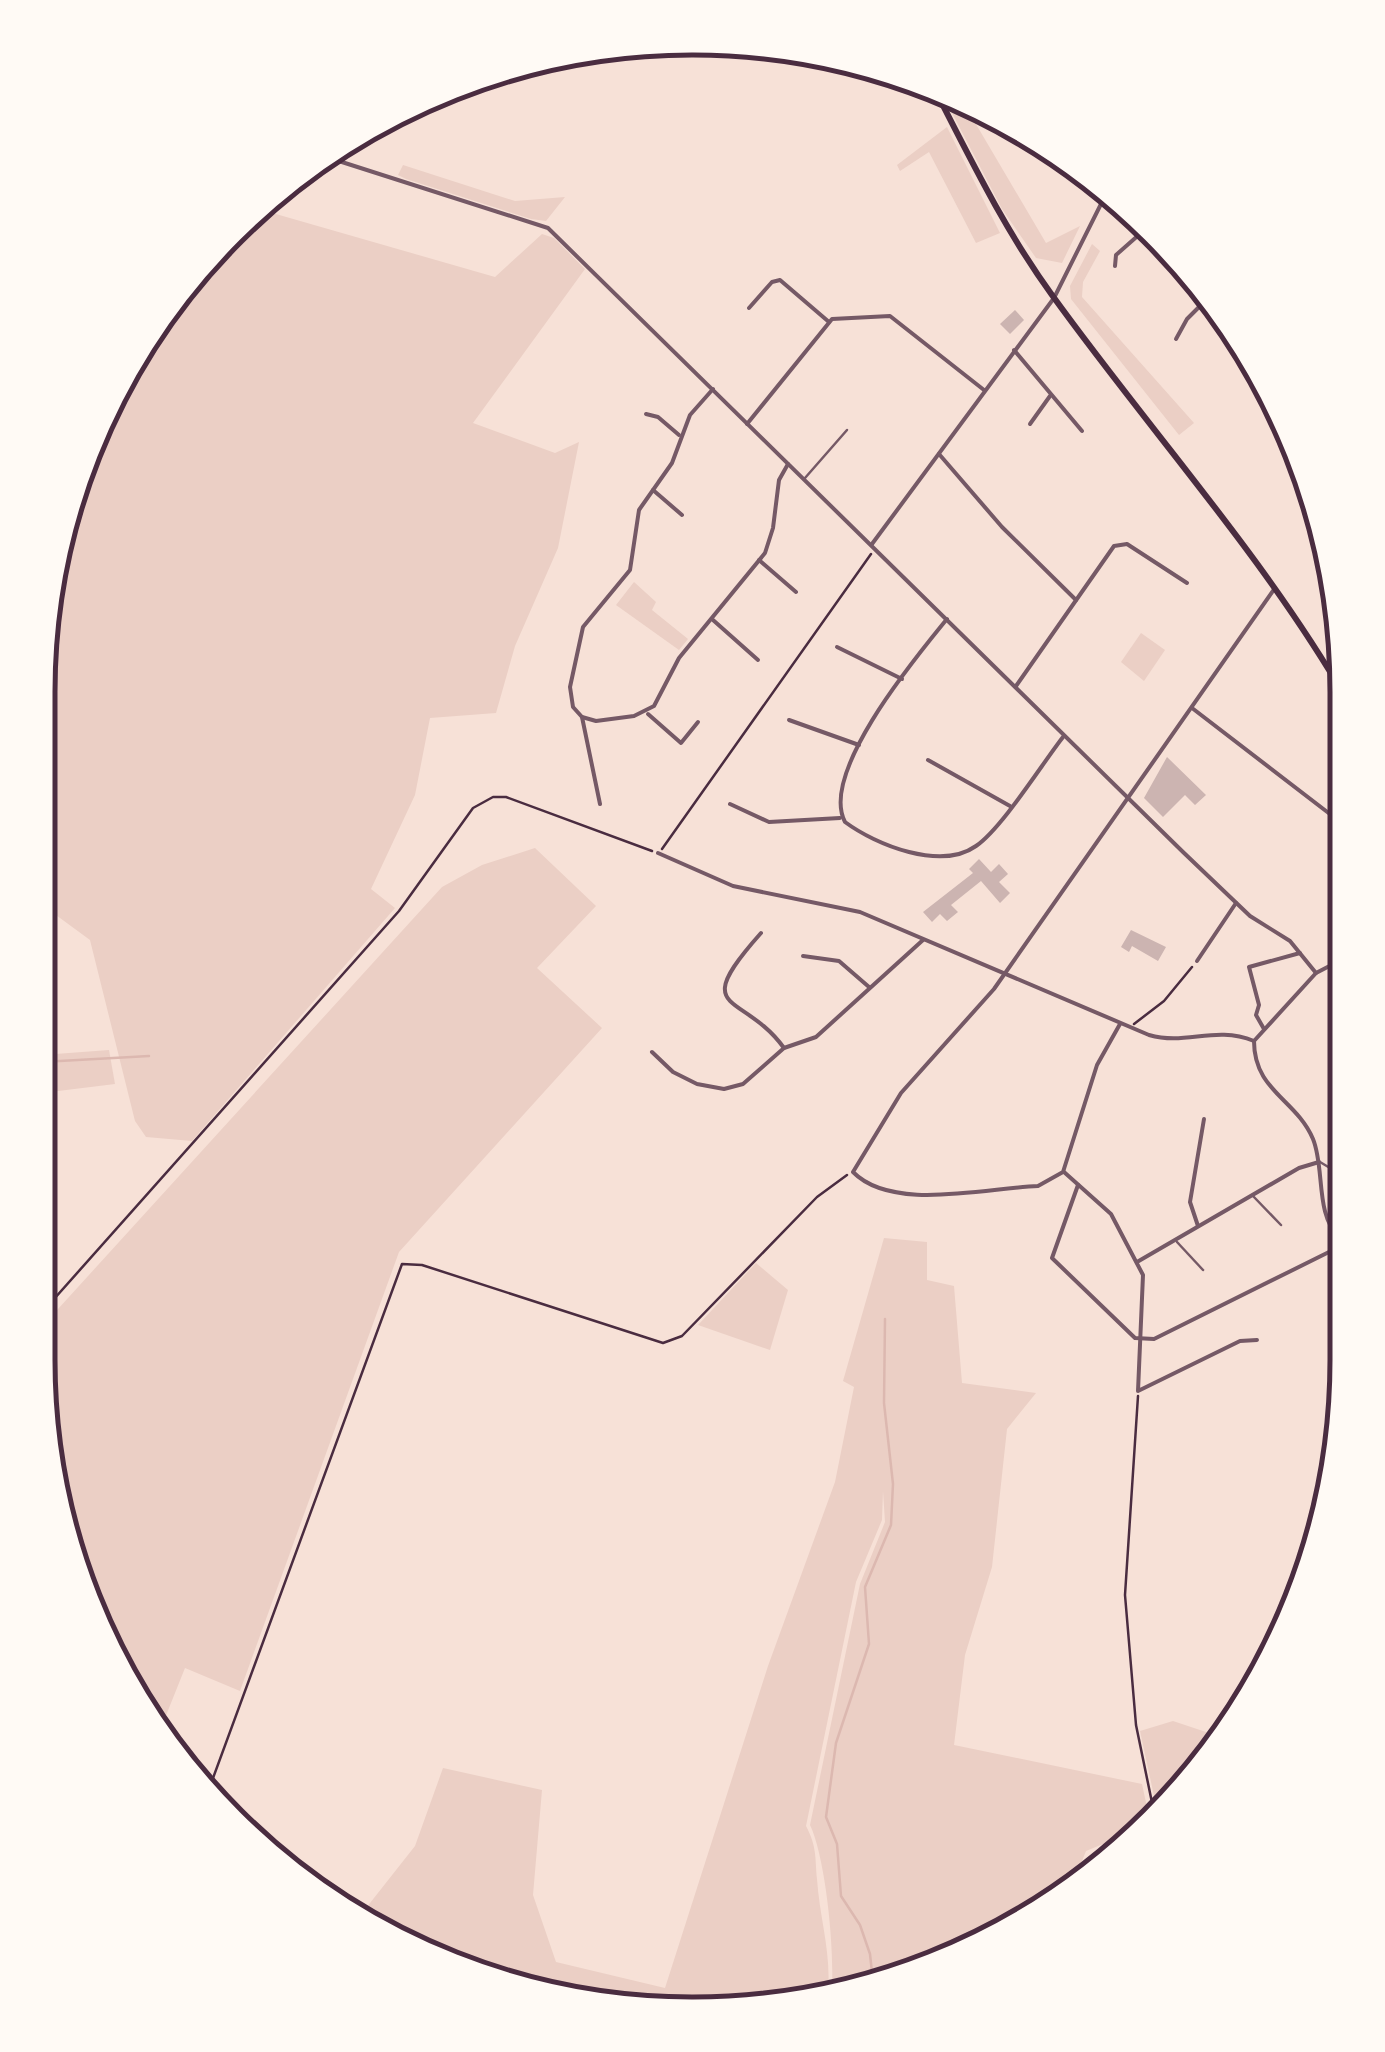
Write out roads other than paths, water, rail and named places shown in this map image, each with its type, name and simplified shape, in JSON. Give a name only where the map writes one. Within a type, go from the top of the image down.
[{"type":"main road","points":[[944,108],[1000,218],[1054,298],[1275,588],[1330,672]]},
{"type":"street","points":[[339,161],[548,228],[1064,736],[1236,902],[1300,954],[1316,973]]},
{"type":"street","points":[[873,547],[1054,298],[1101,203]]},
{"type":"street","points":[[1115,266],[1116,255],[1137,236]]},
{"type":"street","points":[[749,308],[772,282],[780,280],[828,322]]},
{"type":"street","points":[[1176,339],[1200,306]]},
{"type":"street","points":[[747,424],[794,372],[798,357],[828,322],[890,316],[984,390]]},
{"type":"street","points":[[1014,350],[1082,431]]},
{"type":"street","points":[[600,804],[582,717],[573,707],[570,686],[578,642],[591,614],[630,570],[637,517],[676,455],[690,414],[713,390]]},
{"type":"street","points":[[1030,424],[1050,396]]},
{"type":"street","points":[[646,414],[658,418],[680,436]]},
{"type":"street","points":[[938,453],[1002,527],[1076,600]]},
{"type":"street","points":[[582,717],[596,721],[647,712],[679,658],[759,560],[771,538],[778,480],[788,464]]},
{"type":"street","points":[[653,490],[682,516]]},
{"type":"street","points":[[1016,686],[1109,552],[1120,544],[1134,547],[1186,583]]},
{"type":"street","points":[[759,560],[796,592]]},
{"type":"street","points":[[1120,1024],[1097,1065],[1063,1172],[1038,1186],[904,1196],[878,1188],[853,1172],[901,1093],[1005,973],[1275,588]]},
{"type":"street","points":[[946,618],[858,745],[842,790],[842,818],[852,828],[904,849],[950,855],[976,847],[1064,736]]},
{"type":"street","points":[[711,619],[758,660]]},
{"type":"street","points":[[837,646],[902,678]]},
{"type":"street","points":[[1190,707],[1330,814]]},
{"type":"street","points":[[647,712],[681,742],[698,722]]},
{"type":"street","points":[[789,720],[858,745]]},
{"type":"street","points":[[928,760],[1010,806]]},
{"type":"street","points":[[730,804],[769,822],[842,818]]},
{"type":"street","points":[[658,854],[721,882],[848,907],[1129,1028],[1172,1040],[1222,1032],[1254,1041]]},
{"type":"street","points":[[1195,963],[1236,902]]},
{"type":"street","points":[[761,933],[728,970],[724,990],[730,1003],[784,1048]]},
{"type":"street","points":[[652,1052],[685,1079],[724,1089],[748,1080],[784,1048],[816,1036],[923,940]]},
{"type":"street","points":[[1264,1029],[1256,1015],[1259,1005],[1249,967],[1300,954]]},
{"type":"street","points":[[803,956],[839,962],[869,986]]},
{"type":"street","points":[[1330,966],[1316,973],[1254,1041],[1254,1063],[1308,1130],[1319,1162],[1330,1224]]},
{"type":"street","points":[[1198,1226],[1190,1202],[1204,1119]]},
{"type":"street","points":[[1136,1262],[1299,1168],[1319,1162]]},
{"type":"street","points":[[1063,1172],[1111,1214],[1145,1281],[1138,1391],[1240,1341],[1257,1340]]},
{"type":"street","points":[[1078,1184],[1053,1250],[1054,1261],[1127,1334],[1142,1339],[1154,1339],[1330,1251]]},
{"type":"lane","points":[[804,480],[846,430]]},
{"type":"lane","points":[[1319,1162],[1330,1168]]},
{"type":"lane","points":[[1252,1195],[1282,1225]]},
{"type":"lane","points":[[1176,1240],[1203,1270]]},
{"type":"waterway","points":[[55,1061],[149,1056]]},
{"type":"waterway","points":[[872,1971],[860,1925],[841,1896],[837,1844],[826,1817],[836,1743],[869,1644],[865,1587],[891,1525],[893,1484],[884,1403],[885,1319]]}]
